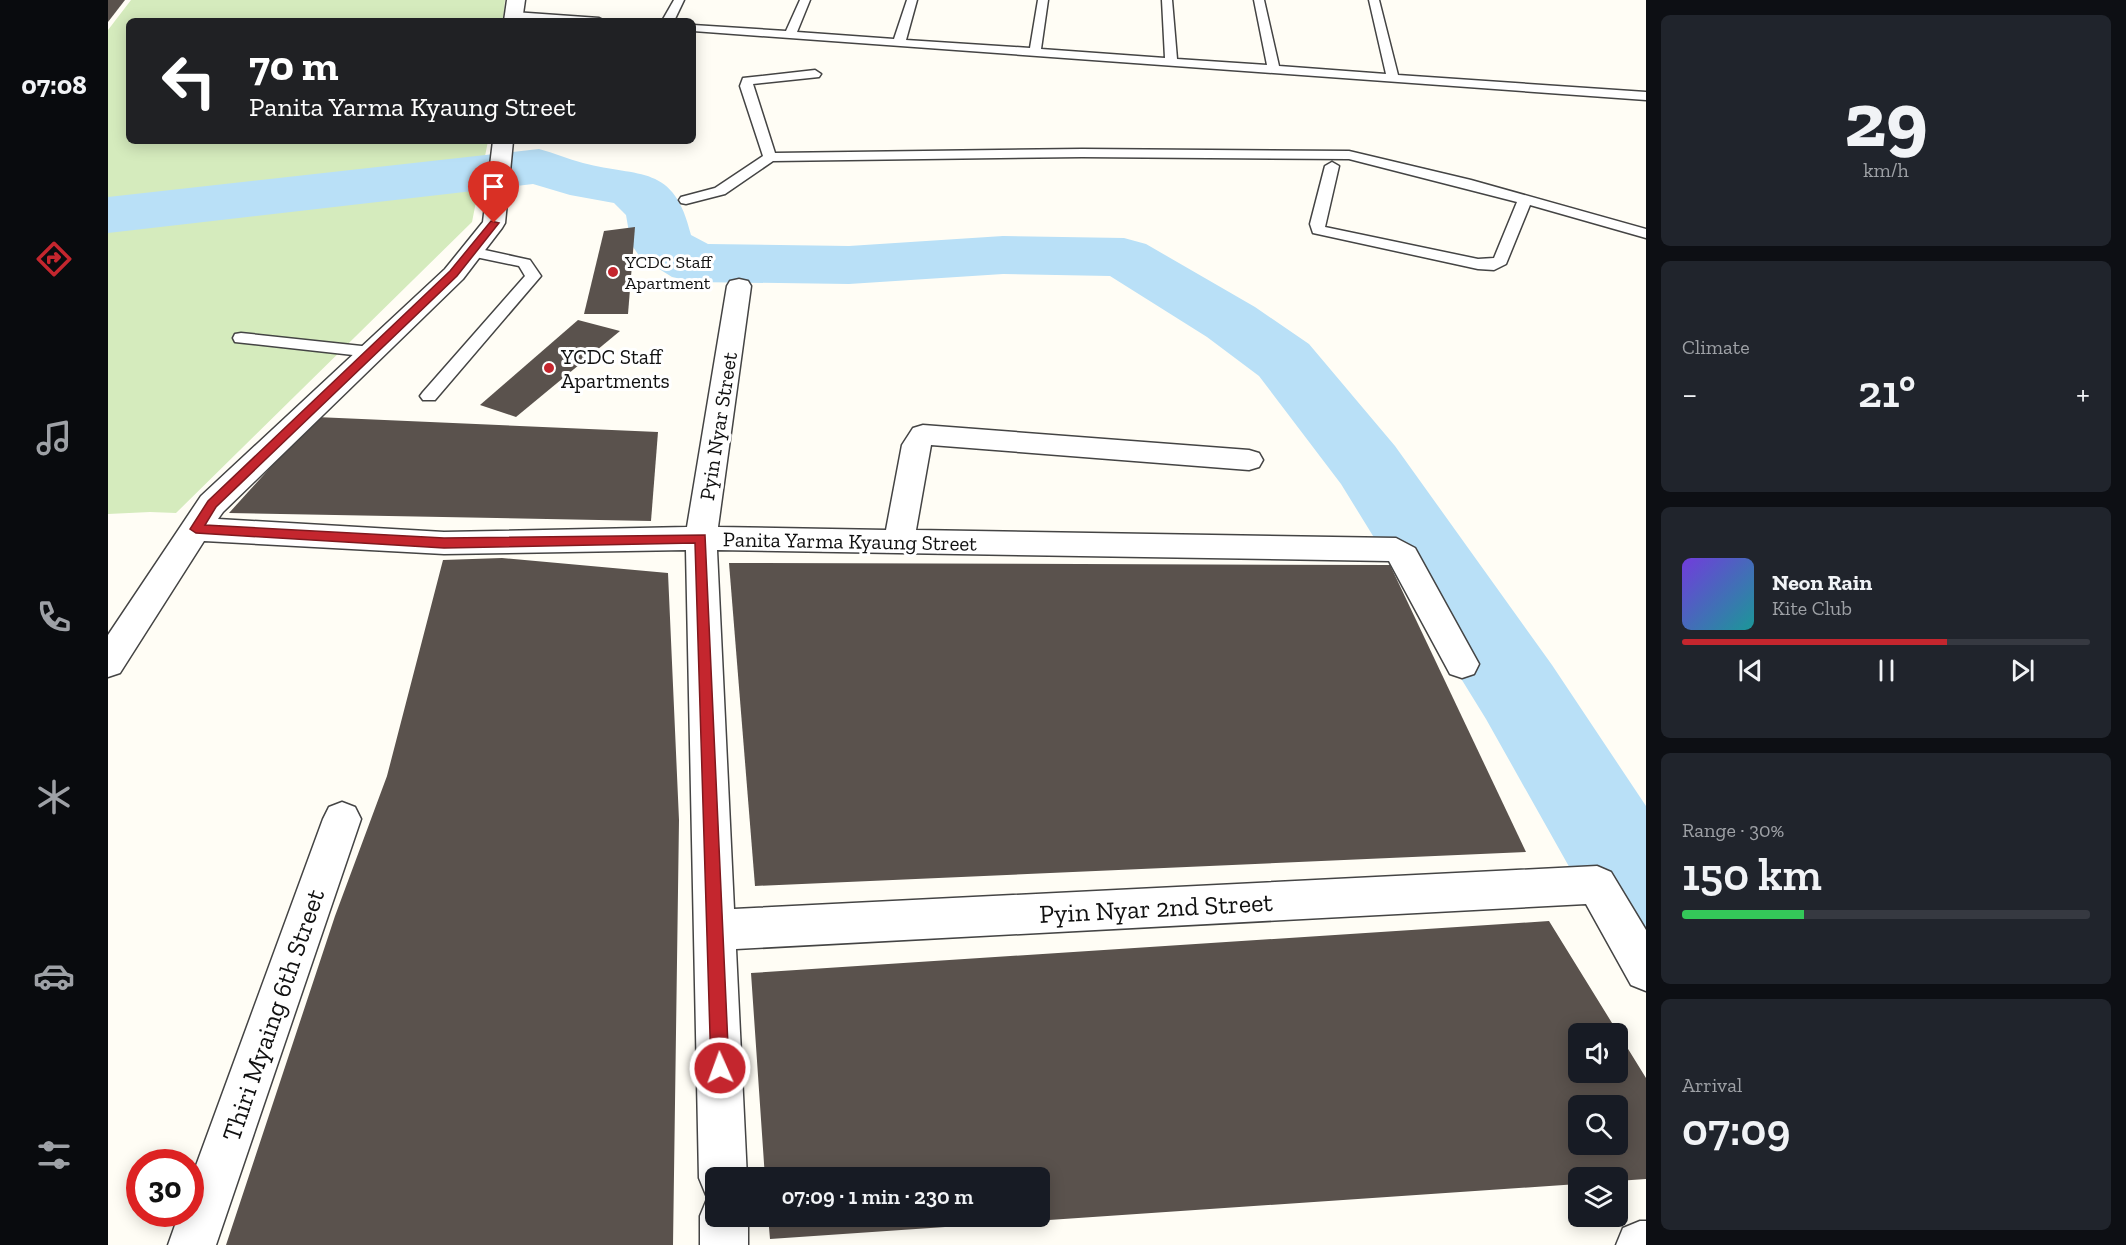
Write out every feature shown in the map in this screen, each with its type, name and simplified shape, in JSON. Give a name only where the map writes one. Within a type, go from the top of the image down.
[{"type":"street","points":[[108,663],[118,634],[212,504],[454,274],[494,223],[501,162]]},
{"type":"street","name":"Pyin Nyar Street","points":[[723,1167],[701,538],[739,286]]},
{"type":"street","points":[[898,542],[916,445],[923,435],[1249,460]]},
{"type":"street","name":"Panita Yarma Kyaung Street","points":[[196,529],[444,543],[701,538],[1396,550],[1404,556],[1462,664]]},
{"type":"street","name":"Thiri Myaing 6th Street","points":[[192,1245],[342,819]]},
{"type":"street","name":"Pyin Nyar 2nd Street","points":[[715,930],[1597,885],[1646,970]]},
{"type":"street","points":[[724,1227],[724,1245]]},
{"type":"street","points":[[1640,1245],[1646,1245]]},
{"type":"lane","points":[[670,18],[679,0]]},
{"type":"lane","points":[[790,34],[805,0]]},
{"type":"lane","points":[[899,42],[912,0]]},
{"type":"lane","points":[[1035,52],[1043,0]]},
{"type":"lane","points":[[1167,0],[1171,62]]},
{"type":"lane","points":[[1259,0],[1274,69]]},
{"type":"lane","points":[[1374,0],[1393,78]]},
{"type":"lane","points":[[514,12],[575,14],[589,18]]},
{"type":"lane","points":[[696,28],[1646,96]]},
{"type":"lane","points":[[770,157],[746,86],[747,81],[815,74]]},
{"type":"lane","points":[[686,200],[720,191],[770,157],[1082,153],[1349,155],[1525,199],[1646,234]]},
{"type":"lane","points":[[1332,166],[1317,224],[1318,230],[1478,264],[1494,265],[1500,261],[1525,199]]},
{"type":"lane","points":[[429,396],[533,276],[525,263],[471,252]]},
{"type":"lane","points":[[242,338],[371,352]]},
{"type":"green space","points":[[131,0],[505,0],[503,18],[126,18],[126,144],[487,144],[472,222],[176,513],[108,514],[108,30]]},
{"type":"building","points":[[108,0],[125,0],[108,22]]},
{"type":"building","name":"YCDC Staff Apartment","points":[[635,227],[628,314],[584,314],[604,231]]},
{"type":"building","name":"YCDC Staff Apartments","points":[[578,320],[620,331],[516,417],[480,405]]},
{"type":"building","points":[[316,417],[658,432],[651,521],[229,513]]},
{"type":"building","points":[[502,558],[668,573],[679,820],[673,1245],[226,1245],[335,916],[387,776],[443,560]]},
{"type":"building","points":[[729,563],[1390,565],[1526,852],[755,886]]},
{"type":"building","points":[[1549,921],[1612,1023],[1568,1023],[1568,1083],[1628,1083],[1628,1049],[1646,1078],[1646,1179],[1628,1180],[1628,1167],[1568,1167],[1568,1185],[1050,1220],[1050,1167],[764,1167],[751,973]]},
{"type":"building","points":[[769,1227],[946,1227],[770,1239]]},
{"type":"waterway","points":[[108,215],[539,166],[570,178],[633,189],[655,210],[662,244],[695,263],[849,265],[1003,255],[1124,257],[1231,322],[1284,360],[1368,465],[1519,692],[1646,900]]},
{"type":"place","name":"YCDC Staff Apartment","points":[[613,272]]},
{"type":"place","name":"YCDC Staff Apartments","points":[[549,368]]},
{"type":"route","points":[[494,223],[454,274],[212,504],[196,529],[444,543],[701,538],[720,1068]]}]
